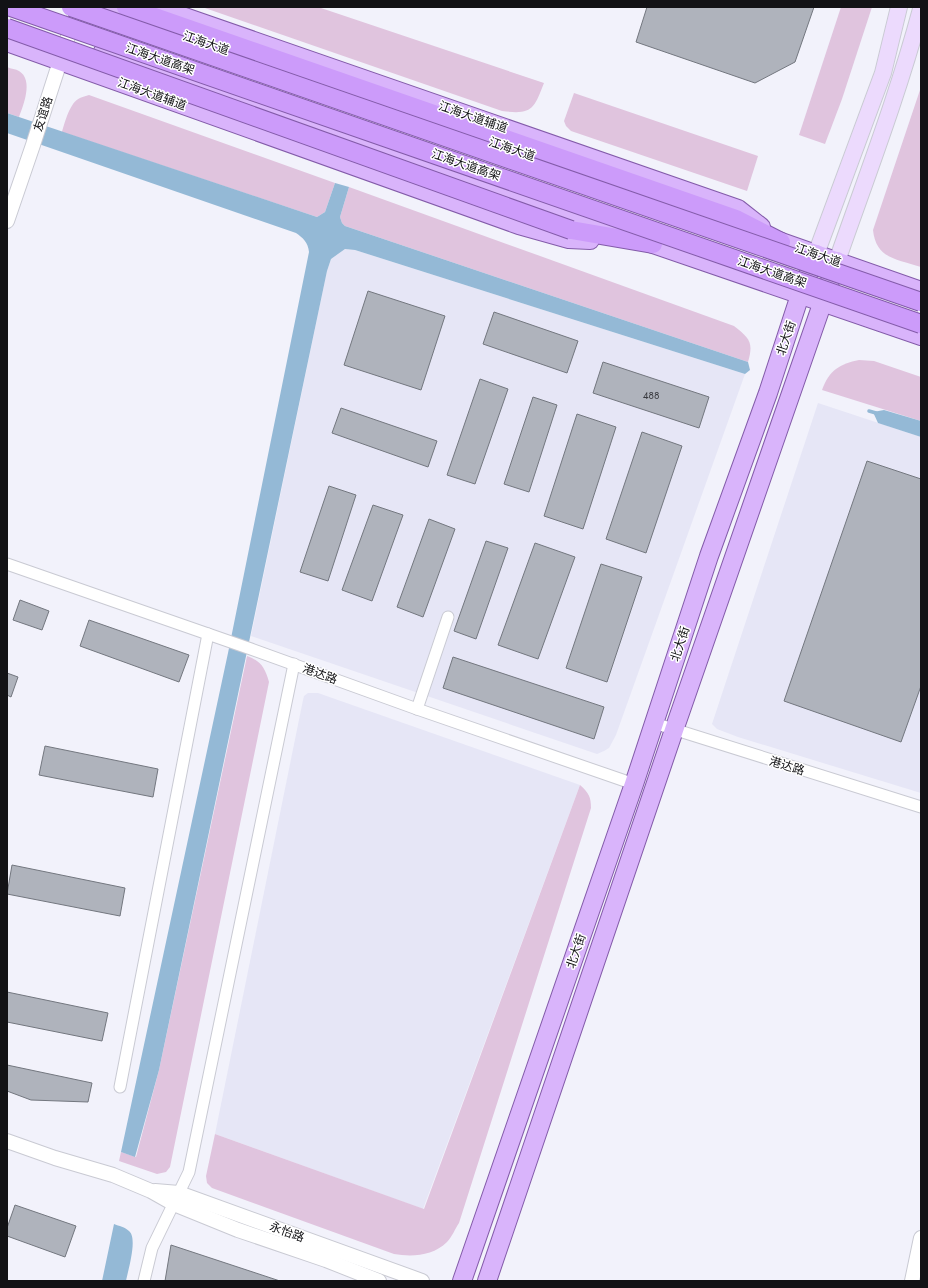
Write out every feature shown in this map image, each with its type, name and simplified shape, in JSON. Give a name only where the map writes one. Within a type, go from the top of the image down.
[{"type":"highway","name":"江海大道高架","points":[[11,7],[921,324]]},
{"type":"highway","name":"江海大道高架","points":[[71,7],[921,302]]},
{"type":"highway","points":[[126,7],[736,219],[781,242]]},
{"type":"highway","points":[[7,28],[570,234],[653,244]]},
{"type":"main road","name":"江海大道","points":[[103,7],[921,291]]},
{"type":"main road","name":"江海大道辅道","points":[[156,7],[738,209],[781,242]]},
{"type":"main road","name":"北大街","points":[[462,1281],[634,784],[709,556],[768,393],[800,295],[882,73],[899,7]]},
{"type":"main road","name":"北大街","points":[[487,1281],[674,730],[872,163],[921,9]]},
{"type":"main road","points":[[7,19],[567,216],[921,336]]},
{"type":"main road","name":"江海大道辅道","points":[[7,42],[511,223],[570,234]]},
{"type":"street","name":"友谊路","points":[[7,221],[78,7]]},
{"type":"street","name":"港达路","points":[[7,564],[227,640],[417,710],[634,784]]},
{"type":"street","points":[[417,710],[448,617]]},
{"type":"street","points":[[120,1087],[208,634]]},
{"type":"street","points":[[144,1281],[152,1248],[189,1172],[191,1164],[294,664]]},
{"type":"street","name":"港达路","points":[[654,723],[921,807]]},
{"type":"street","name":"永怡路","points":[[7,1140],[151,1191],[176,1198],[422,1281]]},
{"type":"street","name":"永怡路","points":[[176,1198],[238,1230],[326,1260],[379,1281]]},
{"type":"street","points":[[912,1281],[921,1238]]},
{"type":"shaded area","points":[[202,7],[318,7],[544,83],[534,104],[526,111],[502,111]]},
{"type":"shaded area","points":[[841,7],[872,7],[842,99],[825,144],[799,135]]},
{"type":"shaded area","points":[[7,67],[19,71],[26,80],[26,93],[19,117],[7,113]]},
{"type":"shaded area","points":[[921,87],[921,267],[896,259],[883,252],[878,247],[873,230]]},
{"type":"shaded area","points":[[574,93],[758,156],[747,191],[571,131],[566,126],[564,121]]},
{"type":"shaded area","points":[[89,95],[335,183],[325,212],[317,217],[62,132],[68,113],[73,104],[76,100]]},
{"type":"shaded area","points":[[349,187],[734,326],[747,337],[749,341],[750,355],[748,362],[345,226],[340,217]]},
{"type":"shaded area","points":[[345,249],[355,250],[745,374],[616,735],[609,748],[604,751],[597,754],[251,636],[327,271],[331,259]]},
{"type":"shaded area","points":[[859,360],[874,361],[921,377],[921,421],[822,390],[828,377],[836,369]]},
{"type":"shaded area","points":[[818,403],[921,437],[921,793],[738,737],[717,729],[712,724]]},
{"type":"shaded area","points":[[247,656],[256,660],[262,666],[269,682],[170,1167],[166,1172],[157,1174],[119,1161],[121,1152],[136,1157],[159,1070]]},
{"type":"shaded area","points":[[308,693],[318,693],[580,785],[423,1209],[215,1134],[303,700],[304,696]]},
{"type":"shaded area","points":[[580,785],[589,795],[591,808],[459,1223],[447,1242],[429,1253],[415,1255],[394,1254],[212,1188],[207,1183],[206,1176],[215,1134],[424,1209]]},
{"type":"water","points":[[7,113],[317,217],[325,212],[335,183],[349,187],[340,217],[345,226],[748,362],[750,370],[745,374],[355,250],[345,249],[331,259],[327,271],[159,1070],[135,1157],[121,1152],[228,653],[309,252],[305,241],[296,233],[7,133]]},
{"type":"water","points":[[884,410],[921,421],[921,437],[878,423],[873,412]]},
{"type":"water","points":[[114,1224],[126,1228],[132,1235],[133,1247],[126,1281],[102,1281]]},
{"type":"building","points":[[647,7],[814,7],[795,62],[755,83],[636,42]]},
{"type":"building","points":[[368,291],[445,316],[421,390],[344,365]]},
{"type":"building","points":[[494,312],[578,341],[567,373],[483,344]]},
{"type":"building","points":[[603,362],[709,397],[699,428],[593,393]]},
{"type":"building","points":[[480,379],[508,389],[475,484],[447,475]]},
{"type":"building","points":[[533,397],[557,405],[529,492],[504,484]]},
{"type":"building","points":[[341,408],[437,441],[428,467],[332,433]]},
{"type":"building","points":[[577,414],[616,427],[583,529],[544,516]]},
{"type":"building","points":[[642,432],[682,446],[646,553],[606,539]]},
{"type":"building","points":[[867,461],[921,479],[921,686],[901,742],[784,701]]},
{"type":"building","points":[[329,486],[356,495],[328,581],[300,572]]},
{"type":"building","points":[[373,505],[403,515],[372,601],[342,590]]},
{"type":"building","points":[[429,519],[455,529],[423,617],[397,607]]},
{"type":"building","points":[[486,541],[508,548],[476,639],[454,631]]},
{"type":"building","points":[[535,543],[575,557],[538,659],[498,645]]},
{"type":"building","points":[[601,564],[642,577],[607,682],[566,668]]},
{"type":"building","points":[[20,600],[49,611],[42,630],[13,620]]},
{"type":"building","points":[[89,620],[189,655],[179,682],[80,646]]},
{"type":"building","points":[[453,657],[604,707],[594,739],[443,688]]},
{"type":"building","points":[[7,673],[18,677],[11,697],[7,695]]},
{"type":"building","points":[[45,746],[158,769],[153,797],[39,775]]},
{"type":"building","points":[[12,865],[125,888],[120,916],[7,894]]},
{"type":"building","points":[[7,992],[108,1013],[102,1041],[7,1022]]},
{"type":"building","points":[[7,1065],[92,1083],[88,1102],[31,1100],[7,1091]]},
{"type":"building","points":[[15,1205],[76,1226],[65,1257],[7,1236],[7,1228]]},
{"type":"building","points":[[171,1245],[280,1281],[165,1281]]},
{"type":"waterway","points":[[869,411],[876,413]]}]
